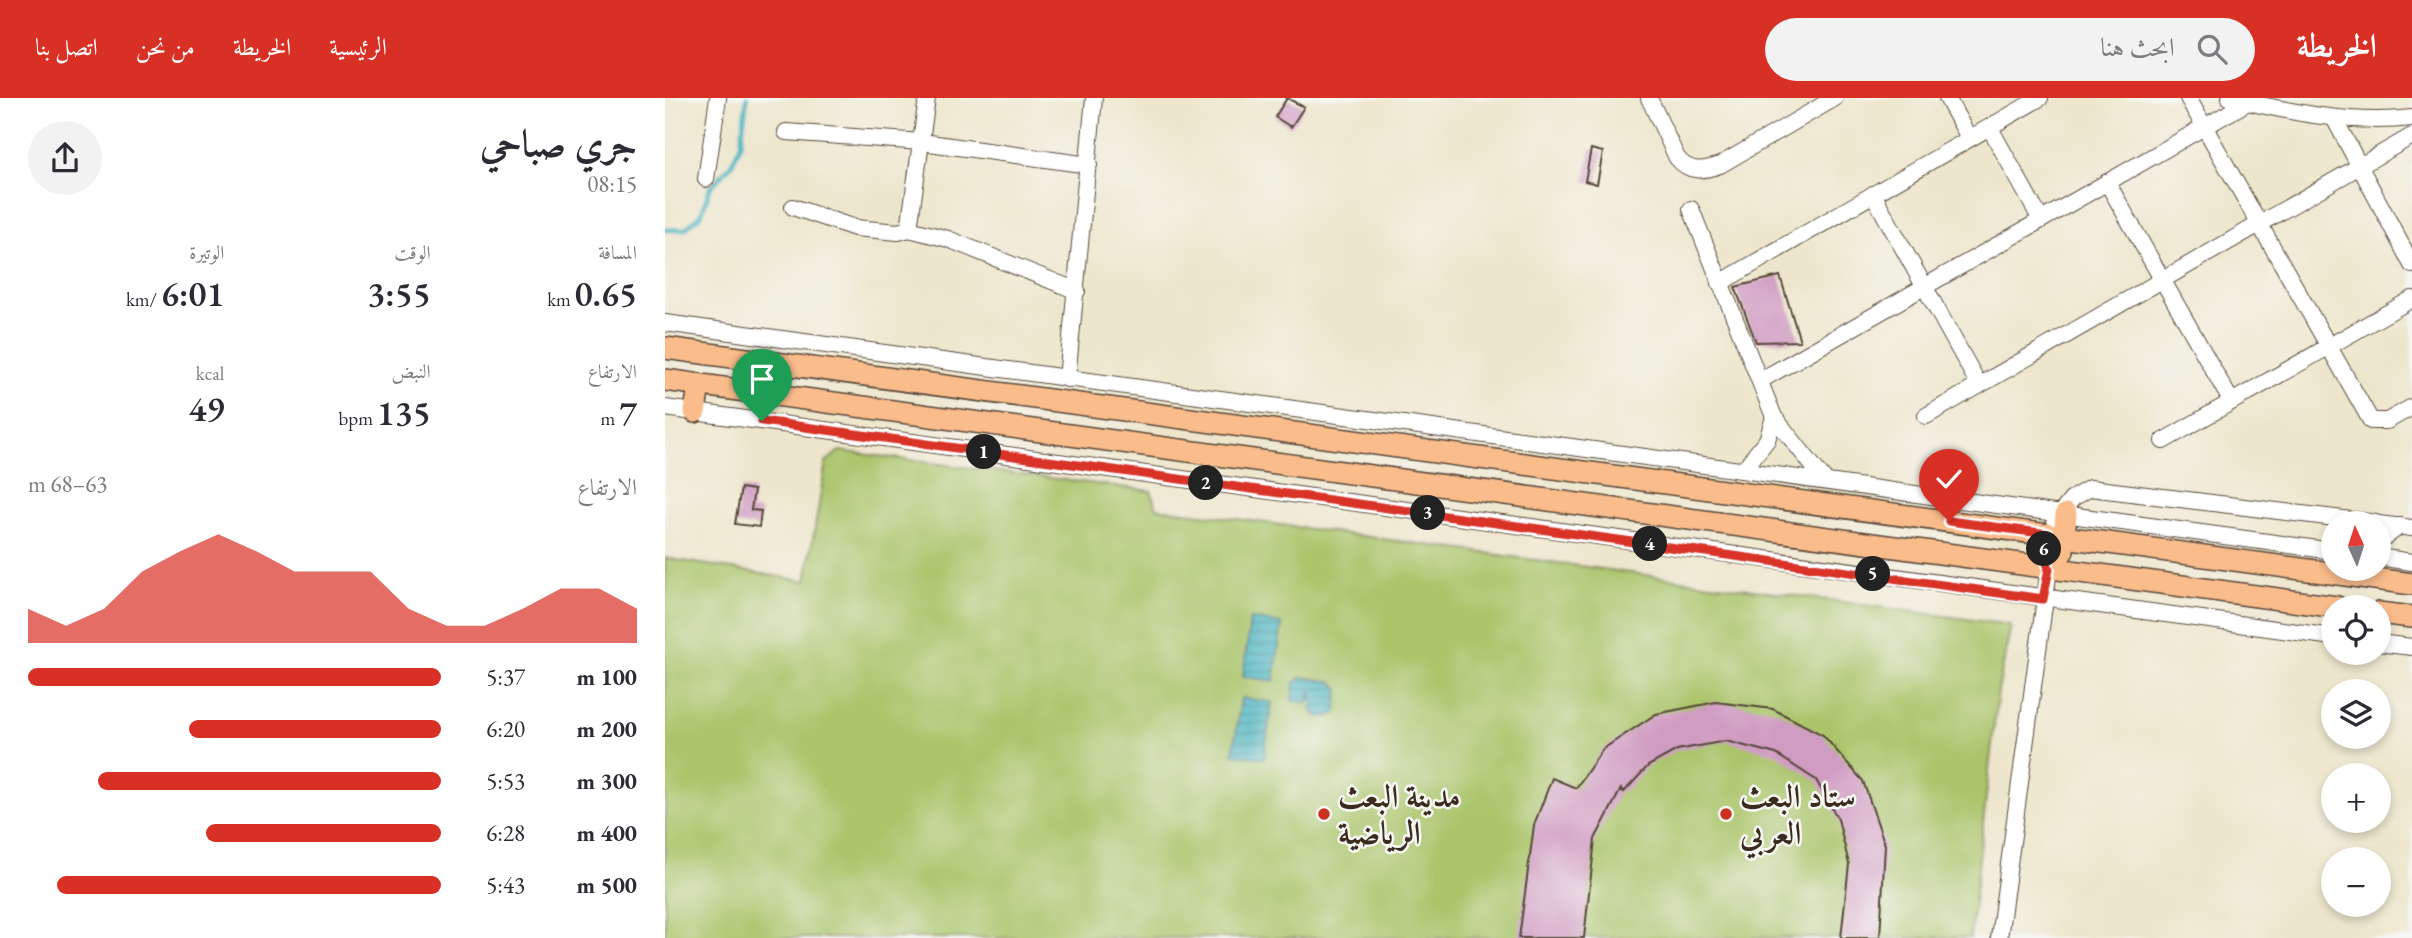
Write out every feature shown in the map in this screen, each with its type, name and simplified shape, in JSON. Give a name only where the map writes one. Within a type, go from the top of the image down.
[{"type":"main road","points":[[665,348],[2412,584]]},
{"type":"main road","points":[[665,380],[2321,605]]},
{"type":"main road","points":[[695,412],[699,385]]},
{"type":"main road","points":[[2049,569],[2060,558],[2056,535],[2062,514]]},
{"type":"main road","points":[[2391,615],[2412,617]]},
{"type":"street","points":[[706,179],[718,98]]},
{"type":"street","points":[[909,229],[926,98]]},
{"type":"street","points":[[1067,379],[1094,98]]},
{"type":"street","points":[[1649,98],[1677,158],[1684,166],[1701,171],[1720,165],[1834,98]]},
{"type":"street","points":[[1947,98],[1969,138]]},
{"type":"street","points":[[1720,283],[2040,98]]},
{"type":"street","points":[[2187,98],[2371,421],[2387,421],[2412,407]]},
{"type":"street","points":[[2230,98],[2334,118],[2412,118]]},
{"type":"street","points":[[1761,380],[2251,100]]},
{"type":"street","points":[[2334,118],[2412,265]]},
{"type":"street","points":[[1990,128],[2041,220]]},
{"type":"street","points":[[786,132],[922,142],[1089,165]]},
{"type":"street","points":[[1926,415],[2412,136]]},
{"type":"street","points":[[2107,182],[2231,401]]},
{"type":"street","points":[[1873,194],[1979,385]]},
{"type":"street","points":[[793,207],[855,228],[898,232],[909,229],[949,239],[1077,291]]},
{"type":"street","points":[[1691,209],[1774,417],[1825,481]]},
{"type":"street","points":[[2162,440],[2412,299]]},
{"type":"street","points":[[665,323],[2321,549]]},
{"type":"street","points":[[665,408],[2321,635]]},
{"type":"street","points":[[1743,470],[1767,440],[1774,417]]},
{"type":"street","points":[[2062,514],[2073,498],[2089,488],[2321,516]]},
{"type":"street","points":[[2391,559],[2412,562]]},
{"type":"street","points":[[1999,938],[2049,569]]},
{"type":"street","points":[[2391,645],[2412,647]]},
{"type":"green space","name":"مدينة البعث الرياضية","points":[[839,451],[1151,491],[1157,508],[2011,625],[1998,691],[1970,938],[665,938],[665,558],[806,581],[826,462]]},
{"type":"water","points":[[1250,619],[1282,624],[1274,681],[1243,677]]},
{"type":"water","points":[[1302,677],[1333,682],[1339,689],[1336,713],[1328,717],[1317,716],[1312,710],[1312,690],[1308,703],[1292,701],[1294,683]]},
{"type":"water","points":[[1241,698],[1272,702],[1264,758],[1233,754]]},
{"type":"building","points":[[1287,98],[1304,107],[1291,127],[1275,117]]},
{"type":"building","points":[[1591,149],[1603,152],[1597,184],[1585,181]]},
{"type":"building","points":[[1780,276],[1800,341],[1756,342],[1735,287]]},
{"type":"building","points":[[741,488],[754,490],[751,510],[761,511],[759,527],[735,524]]},
{"type":"building","points":[[1716,702],[1773,709],[1823,735],[1863,781],[1885,845],[1880,938],[1841,938],[1849,864],[1838,819],[1816,780],[1776,754],[1726,741],[1677,750],[1648,766],[1624,792],[1621,789],[1595,839],[1584,938],[1519,938],[1534,825],[1552,778],[1576,788],[1603,749],[1656,714]]},
{"type":"waterway","points":[[665,230],[685,229],[701,215],[710,188],[731,165],[741,144],[747,98]]},
{"type":"place","name":"مدينة البعث الرياضية","points":[[1324,814]]},
{"type":"place","name":"ستاد البعث العربي","points":[[1726,814]]},
{"type":"route","points":[[762,421],[2043,599],[2049,569],[2044,551],[2048,534],[1949,521]]}]
